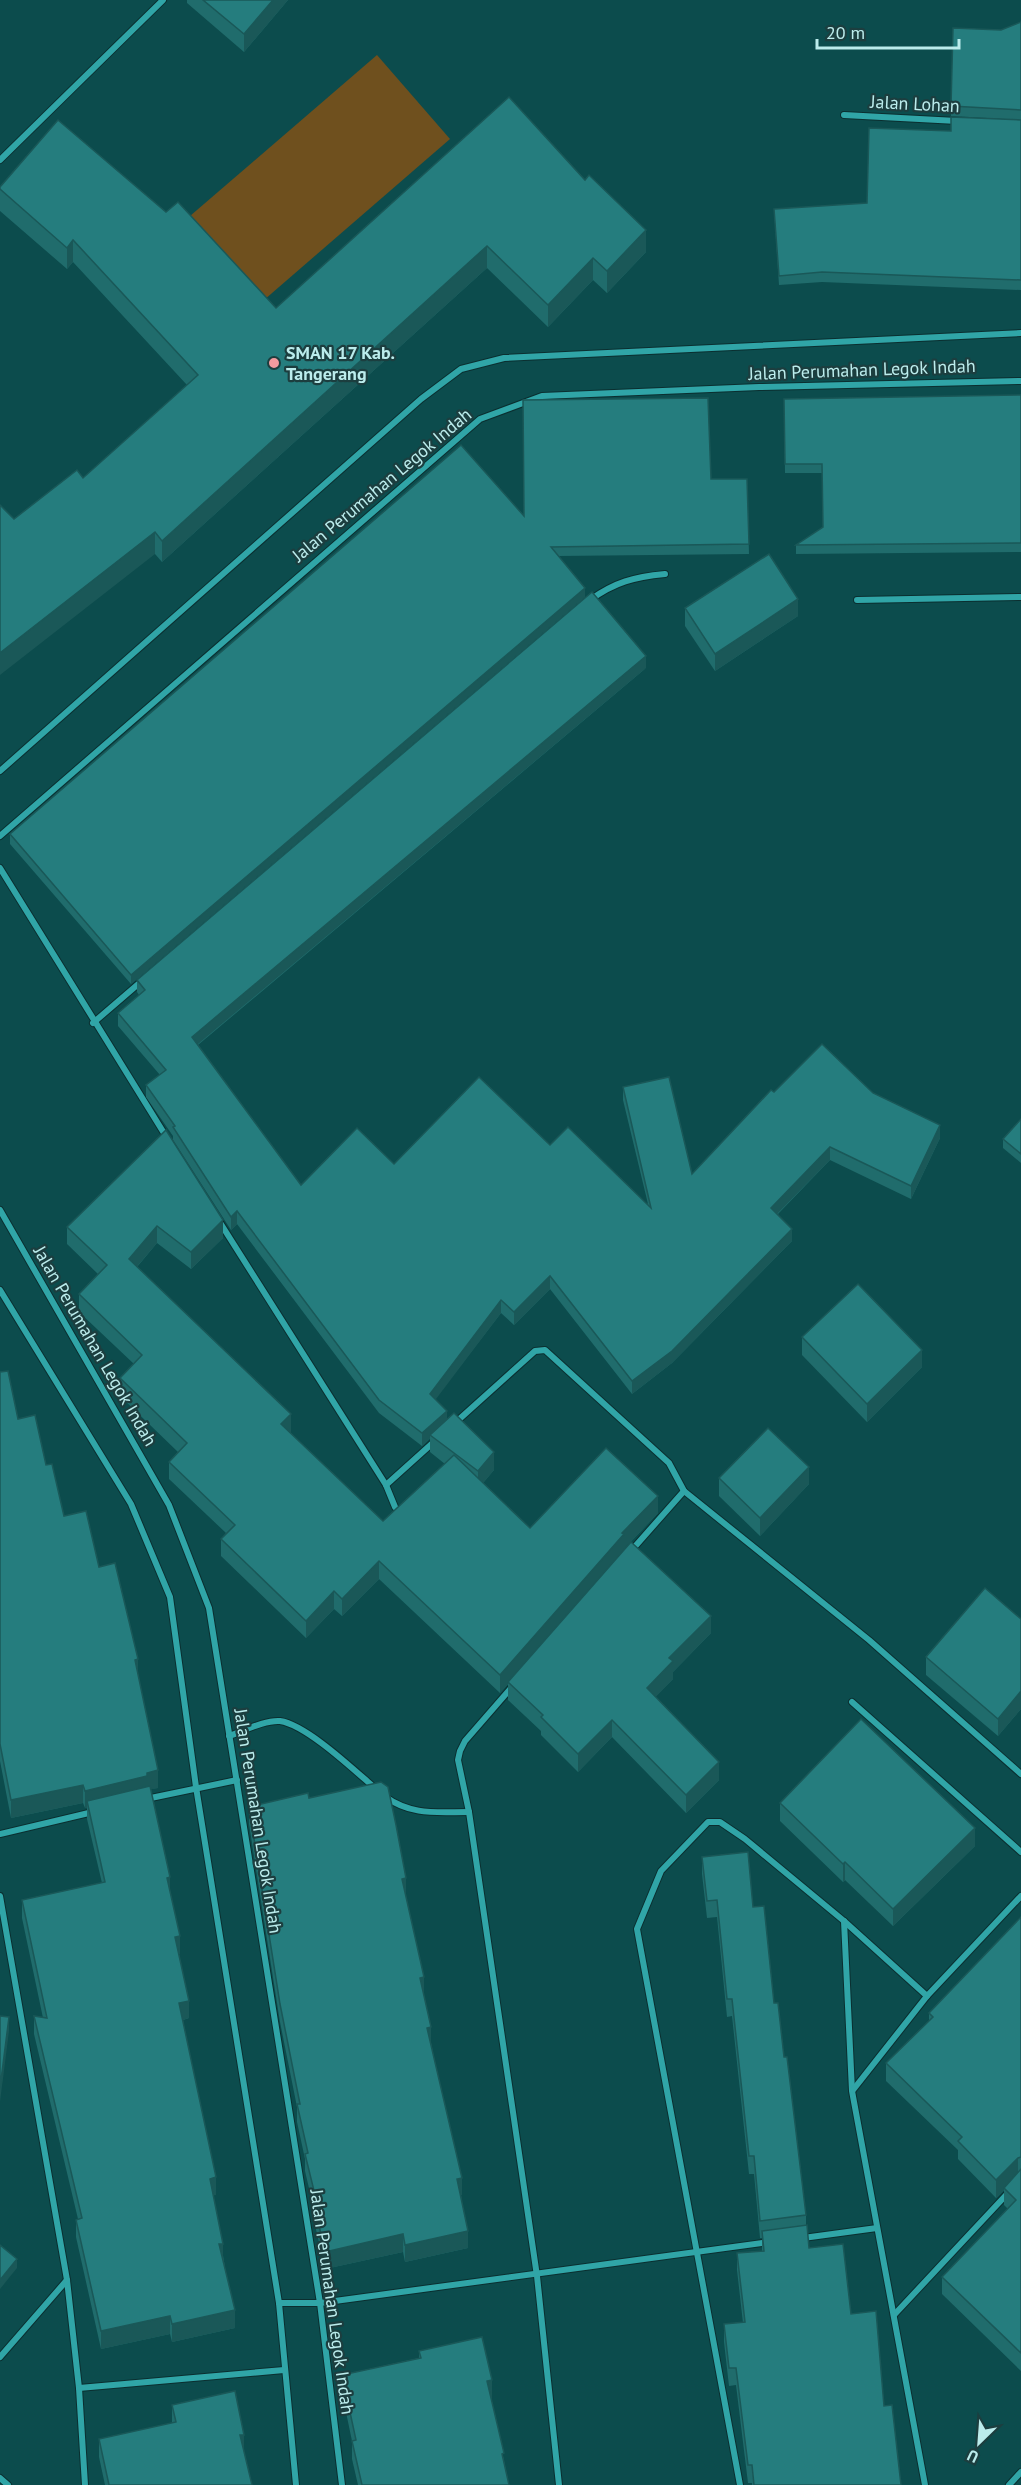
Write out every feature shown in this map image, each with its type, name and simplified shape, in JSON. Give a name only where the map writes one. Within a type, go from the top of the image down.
[{"type":"street","points":[[0,160],[163,0]]},
{"type":"street","name":"Jalan Lohan","points":[[844,115],[962,122]]},
{"type":"street","name":"Jalan Perumahan Legok Indah","points":[[0,771],[421,399],[461,369],[504,358],[1021,333]]},
{"type":"street","name":"Jalan Perumahan Legok Indah","points":[[0,836],[480,419],[542,396],[759,387],[1021,381]]},
{"type":"street","points":[[587,602],[607,588],[635,577],[665,574]]},
{"type":"street","points":[[857,600],[1021,597]]},
{"type":"street","points":[[0,868],[93,1023],[170,1143]]},
{"type":"street","points":[[93,1023],[147,977]]},
{"type":"street","name":"Jalan Perumahan Legok Indah","points":[[0,1210],[169,1505],[209,1608],[320,2303],[342,2485]]},
{"type":"street","points":[[214,1214],[386,1485],[395,1507]]},
{"type":"street","points":[[0,1290],[131,1504],[170,1597],[196,1787],[279,2303],[296,2485]]},
{"type":"street","points":[[447,1430],[535,1351],[545,1350],[669,1463],[684,1491],[869,1640],[1021,1774]]},
{"type":"street","points":[[386,1485],[438,1438]]},
{"type":"street","points":[[629,1554],[684,1491]]},
{"type":"street","points":[[520,1678],[465,1741],[458,1760],[469,1812],[537,2276],[559,2485]]},
{"type":"street","points":[[852,1702],[1021,1852]]},
{"type":"street","points":[[230,1736],[280,1721],[321,1743],[399,1807],[413,1811],[469,1812]]},
{"type":"street","points":[[138,1801],[237,1780]]},
{"type":"street","points":[[0,1834],[104,1809]]},
{"type":"street","points":[[740,2485],[636,1929],[653,1885],[661,1871],[708,1822],[720,1822],[746,1839],[844,1921],[927,1996]]},
{"type":"street","points":[[0,1896],[67,2280],[79,2388],[85,2485]]},
{"type":"street","points":[[852,2091],[927,1996],[1021,1896]]},
{"type":"street","points":[[844,1921],[852,2091],[925,2485]]},
{"type":"street","points":[[894,2315],[1013,2187]]},
{"type":"street","points":[[798,2238],[878,2228]]},
{"type":"street","points":[[279,2303],[320,2303],[537,2276],[776,2241]]},
{"type":"street","points":[[0,2357],[67,2280]]},
{"type":"street","points":[[79,2388],[284,2370]]},
{"type":"street","points":[[1010,2485],[1021,2472]]},
{"type":"street","points":[[0,2478],[8,2485]]},
{"type":"shaded area","points":[[377,55],[450,139],[264,300],[190,216]]},
{"type":"building","points":[[203,0],[273,0],[244,34]]},
{"type":"building","points":[[1021,22],[1021,110],[951,106],[953,28],[1001,30]]},
{"type":"building","points":[[509,97],[585,180],[589,175],[646,230],[607,271],[593,258],[548,305],[487,246],[162,541],[155,532],[0,653],[0,505],[14,519],[77,470],[83,478],[198,375],[73,240],[67,248],[0,189],[58,120],[166,212],[178,202],[276,308]]},
{"type":"building","points":[[951,117],[1021,120],[1021,280],[822,272],[779,276],[774,209],[867,203],[869,128],[951,131]]},
{"type":"building","points":[[1021,395],[1021,543],[796,545],[823,527],[822,464],[785,464],[784,399]]},
{"type":"building","points":[[708,398],[711,479],[747,479],[749,544],[551,547],[585,588],[131,975],[10,834],[461,445],[524,516],[523,400]]},
{"type":"building","points":[[769,554],[798,599],[715,654],[685,608]]},
{"type":"building","points":[[592,592],[646,656],[192,1037],[301,1185],[357,1128],[394,1164],[479,1077],[550,1145],[568,1127],[651,1208],[623,1087],[669,1077],[692,1174],[771,1090],[774,1092],[822,1044],[873,1093],[940,1125],[911,1186],[830,1147],[771,1208],[792,1229],[672,1351],[632,1381],[550,1276],[514,1312],[501,1300],[430,1394],[447,1411],[422,1433],[379,1400],[237,1211],[231,1217],[173,1127],[175,1126],[146,1085],[166,1070],[118,1013],[145,990],[137,980]]},
{"type":"building","points":[[1021,1119],[1021,1154],[1003,1139]]},
{"type":"building","points":[[166,1130],[223,1220],[191,1252],[157,1226],[129,1259],[291,1414],[281,1424],[383,1521],[454,1455],[530,1528],[606,1448],[658,1496],[622,1533],[624,1534],[500,1675],[379,1561],[342,1599],[334,1591],[306,1621],[221,1539],[235,1525],[169,1462],[187,1443],[120,1378],[142,1355],[79,1294],[107,1265],[67,1227]]},
{"type":"building","points":[[858,1284],[922,1350],[867,1404],[802,1337]]},
{"type":"building","points":[[8,1371],[18,1419],[35,1415],[46,1465],[52,1464],[64,1516],[86,1511],[99,1567],[115,1563],[138,1659],[135,1660],[158,1770],[147,1773],[147,1776],[85,1791],[83,1785],[11,1800],[0,1744],[0,1372]]},
{"type":"building","points":[[454,1413],[494,1452],[478,1471],[430,1435]]},
{"type":"building","points":[[768,1428],[809,1467],[760,1518],[719,1478]]},
{"type":"building","points":[[631,1542],[711,1616],[669,1658],[673,1661],[647,1688],[719,1762],[686,1795],[612,1720],[578,1754],[541,1717],[543,1715],[508,1682]]},
{"type":"building","points":[[985,1588],[1021,1619],[1021,1691],[998,1719],[926,1657]]},
{"type":"building","points":[[861,1719],[975,1828],[893,1909],[780,1803]]},
{"type":"building","points":[[381,1782],[388,1787],[396,1825],[406,1878],[402,1879],[424,1977],[420,1978],[431,2027],[427,2028],[462,2178],[457,2179],[468,2231],[405,2245],[403,2234],[325,2252],[315,2208],[318,2207],[305,2154],[308,2153],[297,2104],[300,2104],[280,2004],[249,1807],[308,1793],[309,1798]]},
{"type":"building","points":[[150,1786],[170,1877],[167,1878],[180,1936],[175,1937],[189,2001],[179,2003],[216,2177],[210,2179],[223,2244],[219,2244],[235,2310],[172,2324],[170,2316],[101,2331],[76,2220],[82,2218],[34,2016],[47,2018],[22,1900],[105,1882],[87,1801]]},
{"type":"building","points":[[748,1852],[753,1907],[764,1906],[774,2003],[778,2003],[784,2057],[787,2057],[806,2215],[760,2221],[754,2156],[749,2156],[732,1999],[727,1999],[717,1900],[707,1901],[702,1857]]},
{"type":"building","points":[[1021,1917],[1021,2157],[996,2180],[958,2141],[962,2137],[886,2063],[933,2017],[929,2013]]},
{"type":"building","points":[[0,2016],[9,2017],[0,2088]]},
{"type":"building","points":[[1021,2169],[1021,2353],[942,2277],[1016,2200],[1004,2188]]},
{"type":"building","points":[[807,2225],[809,2248],[843,2244],[851,2314],[876,2311],[884,2406],[892,2405],[901,2485],[754,2485],[752,2465],[748,2465],[736,2368],[729,2368],[724,2324],[745,2322],[737,2253],[764,2251],[762,2231]]},
{"type":"building","points":[[0,2245],[17,2259],[0,2280]]},
{"type":"building","points":[[482,2337],[492,2380],[487,2381],[509,2485],[362,2485],[352,2441],[356,2440],[342,2375],[421,2358],[419,2351]]},
{"type":"building","points":[[235,2391],[244,2435],[240,2435],[252,2485],[109,2485],[99,2439],[176,2422],[172,2405]]},
{"type":"place","name":"SMAN 17 Kab. Tangerang","points":[[274,363]]}]
